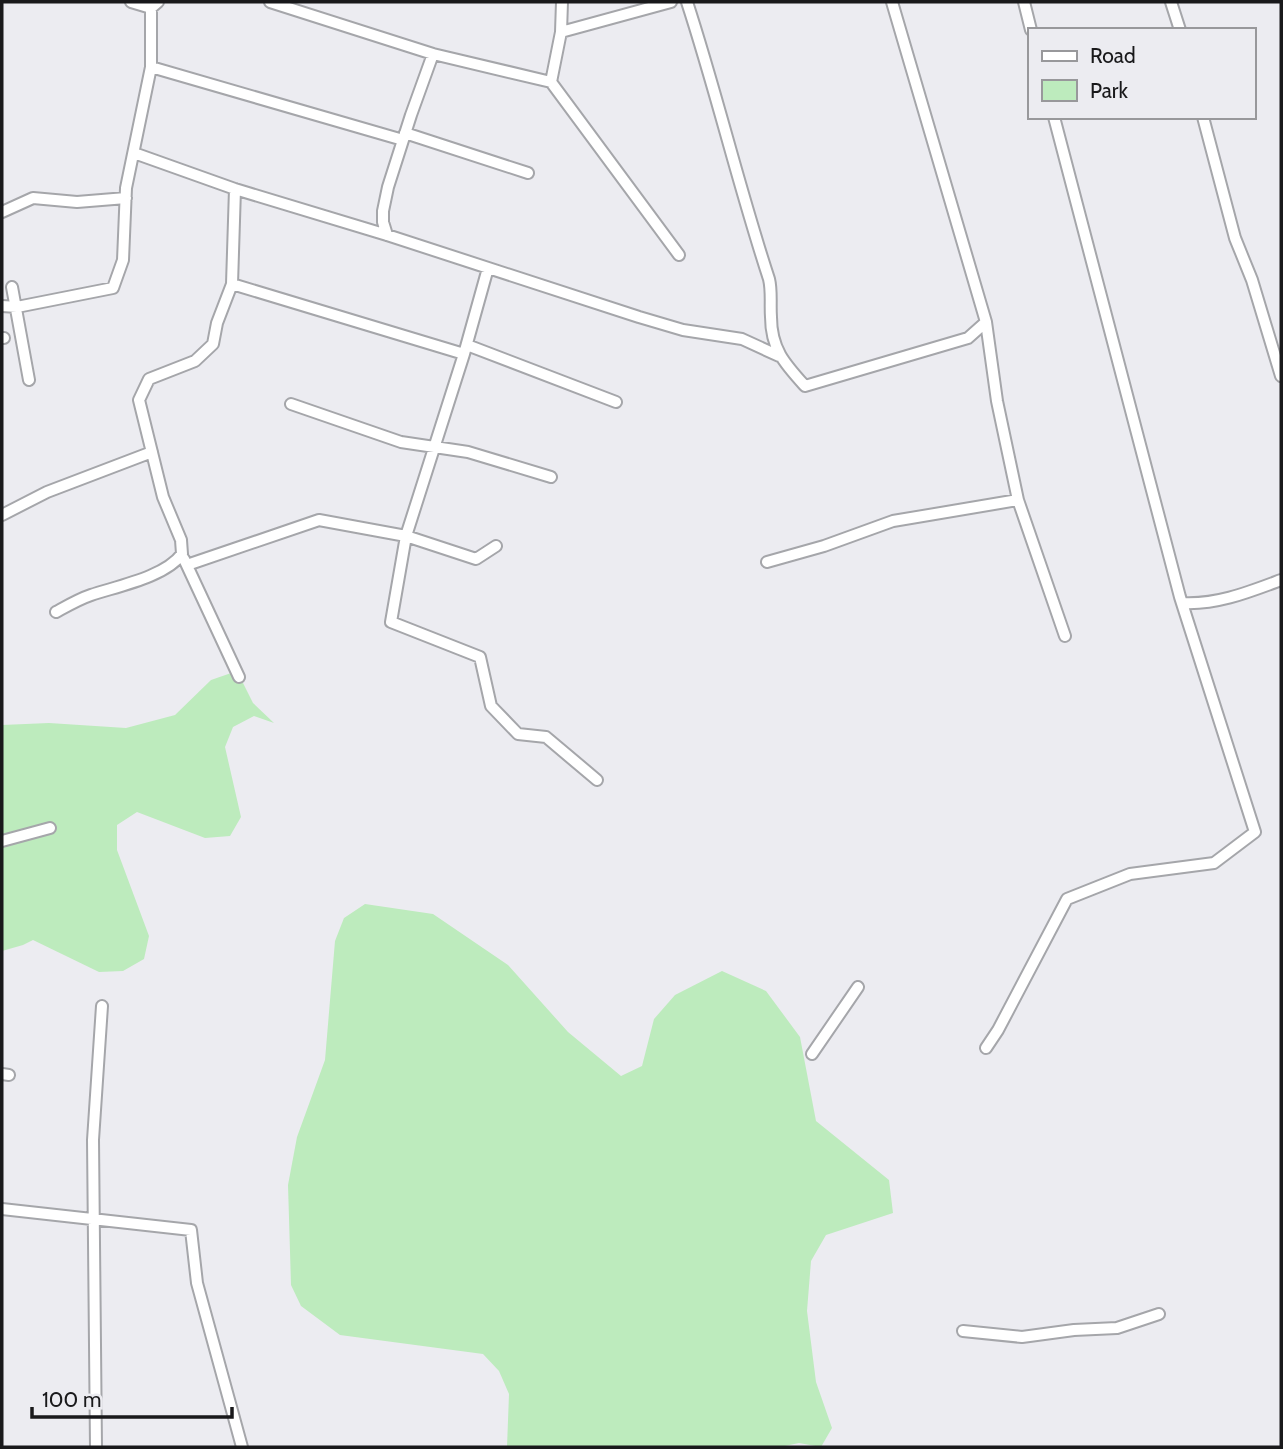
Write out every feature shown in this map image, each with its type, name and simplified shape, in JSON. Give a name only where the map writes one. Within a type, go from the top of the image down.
[{"type":"street","points":[[2,306],[17,307],[113,288],[123,260],[126,198],[151,67],[155,5],[131,2]]},
{"type":"street","points":[[270,2],[433,54],[551,82],[679,255]]},
{"type":"street","points":[[551,82],[561,32],[562,2]]},
{"type":"street","points":[[561,32],[671,2]]},
{"type":"street","points":[[687,2],[711,75],[738,181],[770,284],[771,327],[779,356]]},
{"type":"street","points":[[892,2],[986,322],[997,401],[1018,500],[1065,636]]},
{"type":"street","points":[[1024,2],[1030,28]]},
{"type":"street","points":[[1171,2],[1179,28]]},
{"type":"street","points":[[387,235],[383,211],[404,136],[433,54]]},
{"type":"street","points":[[151,67],[528,173]]},
{"type":"street","points":[[986,1048],[1067,900],[1130,874],[1214,863],[1255,832],[1182,603],[1055,119]]},
{"type":"street","points":[[1204,119],[1235,239],[1252,280],[1281,376]]},
{"type":"street","points":[[134,153],[234,189],[683,330],[741,339],[779,356],[805,386],[968,338],[986,322]]},
{"type":"street","points":[[234,189],[232,284],[216,323],[212,344],[205,354],[195,361],[149,379],[139,401],[163,497],[181,540],[184,560],[239,677]]},
{"type":"street","points":[[2,212],[33,198],[77,202],[126,198]]},
{"type":"street","points":[[488,268],[466,349],[406,537],[391,622],[480,657],[491,706],[518,734],[546,737],[597,780]]},
{"type":"street","points":[[232,284],[466,349],[616,402]]},
{"type":"street","points":[[12,286],[29,380]]},
{"type":"street","points":[[291,404],[401,442],[468,452],[551,477]]},
{"type":"street","points":[[2,516],[47,492],[152,452]]},
{"type":"street","points":[[766,562],[824,546],[893,521],[1018,500]]},
{"type":"street","points":[[56,612],[90,595],[108,591],[177,561],[319,520],[406,537],[476,559],[496,546]]},
{"type":"street","points":[[1182,603],[1201,604],[1241,595],[1281,580]]},
{"type":"street","points":[[2,841],[50,828]]},
{"type":"street","points":[[812,1054],[858,987]]},
{"type":"street","points":[[96,1447],[93,1140],[102,1006]]},
{"type":"street","points":[[2,1209],[191,1230],[197,1283],[242,1447]]},
{"type":"street","points":[[963,1331],[1022,1337],[1074,1329],[1117,1328],[1159,1314]]},
{"type":"green space","points":[[237,671],[253,703],[274,723],[254,716],[233,727],[225,747],[241,817],[230,836],[205,838],[137,812],[117,825],[117,850],[149,936],[144,959],[123,971],[99,972],[33,940],[2,951],[2,725],[49,723],[126,728],[175,715],[211,680]]},
{"type":"green space","points":[[365,904],[433,914],[508,965],[568,1032],[621,1076],[642,1066],[654,1019],[675,995],[722,971],[766,991],[800,1037],[816,1121],[889,1180],[893,1213],[826,1235],[811,1261],[807,1311],[816,1382],[832,1428],[821,1447],[799,1443],[780,1447],[507,1447],[509,1394],[499,1371],[483,1354],[340,1335],[301,1306],[291,1285],[288,1185],[297,1137],[325,1060],[335,941],[344,918]]}]
